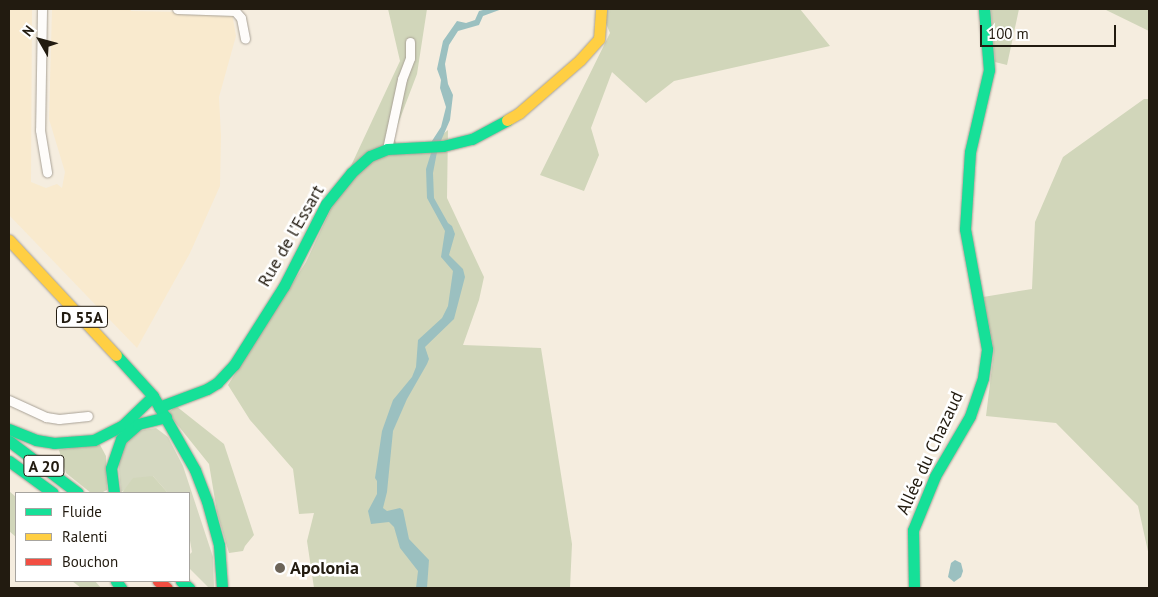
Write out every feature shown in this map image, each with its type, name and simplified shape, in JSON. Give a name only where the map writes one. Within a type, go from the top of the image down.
[{"type":"main road","name":"Rue de l'Essart","points":[[159,407],[217,383],[234,365],[284,286],[326,204],[351,173],[370,156],[387,150],[443,146],[472,139],[519,113],[580,60],[599,39],[601,9]]},
{"type":"main road","name":"Allée du Chazaud","points":[[914,588],[913,530],[935,476],[970,416],[983,378],[987,349],[965,229],[970,152],[989,70],[984,9]]},
{"type":"main road","name":"D 55A","points":[[9,240],[152,396],[166,417],[195,470],[206,501],[218,545],[222,583]]},
{"type":"main road","points":[[9,429],[36,440],[54,444],[94,440],[122,426],[152,396]]},
{"type":"main road","points":[[114,492],[110,468],[121,439],[138,424],[166,417]]},
{"type":"main road","name":"A 20","points":[[9,441],[77,492]]},
{"type":"main road","name":"A 20","points":[[9,461],[52,492]]},
{"type":"main road","points":[[9,470],[35,492]]},
{"type":"street","points":[[42,9],[40,130],[47,172]]},
{"type":"street","points":[[177,9],[235,11],[241,18],[245,39]]},
{"type":"street","points":[[387,150],[402,80],[410,58],[410,42]]},
{"type":"street","points":[[9,400],[46,417],[59,419],[88,416]]},
{"type":"shaded area","points":[[9,9],[32,9],[31,182],[46,188],[57,184],[62,188],[65,172],[49,119],[52,9],[131,9],[131,11],[232,13],[236,36],[219,97],[221,136],[220,186],[190,253],[137,348],[9,215]]},
{"type":"green space","points":[[388,9],[427,9],[417,74],[393,137],[402,153],[421,152],[448,130],[447,198],[484,277],[479,300],[463,345],[541,348],[572,544],[570,588],[314,588],[307,541],[314,513],[299,514],[293,469],[250,420],[228,385],[306,262],[400,61]]},
{"type":"green space","points":[[600,9],[800,9],[830,46],[674,81],[646,103],[612,72],[591,128],[599,155],[584,191],[540,175],[610,33]]},
{"type":"green space","points":[[991,9],[1019,9],[1007,65],[995,62]]},
{"type":"green space","points":[[1104,9],[1149,9],[1149,31]]},
{"type":"green space","points":[[1144,99],[1149,99],[1149,556],[1138,506],[1056,423],[986,416],[994,351],[983,297],[1032,289],[1035,222],[1063,157]]},
{"type":"green space","points":[[176,406],[224,444],[254,535],[243,551],[229,553],[217,512],[209,464],[168,413]]},
{"type":"green space","points":[[156,428],[168,437],[183,466],[213,557],[214,588],[209,588],[190,569],[190,554],[192,552],[190,541],[190,492],[167,492],[153,476],[121,492],[118,457],[132,432]]},
{"type":"green space","points":[[99,443],[106,456],[107,490],[103,492],[90,492],[66,473],[59,450]]},
{"type":"green space","points":[[153,476],[167,492],[123,492],[133,478]]},
{"type":"green space","points":[[9,491],[15,496],[15,536],[9,531]]},
{"type":"green space","points":[[73,582],[96,582],[101,588],[81,588]]},
{"type":"water","points":[[502,9],[483,16],[479,25],[458,31],[449,45],[445,64],[448,84],[453,95],[450,120],[440,143],[430,144],[441,127],[446,107],[437,69],[443,41],[457,21],[466,23],[475,20],[479,11]]},
{"type":"water","points":[[432,150],[437,152],[433,173],[434,198],[455,234],[449,255],[463,269],[465,277],[454,319],[425,347],[429,359],[407,399],[393,431],[387,492],[383,508],[387,511],[400,508],[403,510],[409,539],[429,560],[427,588],[416,588],[418,571],[400,548],[394,527],[389,522],[371,524],[368,511],[377,494],[377,481],[375,478],[382,431],[393,400],[412,377],[416,367],[418,340],[442,318],[448,306],[453,271],[441,257],[445,231],[427,198],[426,169]]},
{"type":"water","points":[[955,560],[961,563],[963,571],[961,577],[954,582],[948,577],[951,563]]},
{"type":"traffic: fast","points":[[914,588],[913,530],[935,476],[970,416],[983,378],[987,349],[965,229],[970,152],[989,70],[984,9]]},
{"type":"traffic: fast","points":[[159,407],[207,389],[217,383],[234,365],[284,286],[326,204],[351,173],[370,156],[387,149],[443,146],[472,139],[507,120]]},
{"type":"traffic: fast","points":[[116,355],[153,396],[195,470],[207,501],[219,545],[222,588]]},
{"type":"traffic: fast","points":[[9,429],[36,440],[54,443],[94,440],[122,426],[153,396]]},
{"type":"traffic: fast","points":[[114,492],[111,468],[121,439],[138,424],[166,417]]},
{"type":"traffic: fast","points":[[9,441],[77,492]]},
{"type":"traffic: fast","points":[[9,461],[52,492]]},
{"type":"traffic: fast","points":[[117,582],[121,588]]},
{"type":"traffic: fast","points":[[182,582],[189,588]]},
{"type":"traffic: slow","points":[[507,120],[519,113],[580,60],[599,39],[601,9]]},
{"type":"traffic: slow","points":[[9,240],[116,355]]},
{"type":"traffic: jam","points":[[159,582],[167,588]]},
{"type":"place","name":"Apolonia","points":[[280,568]]}]
